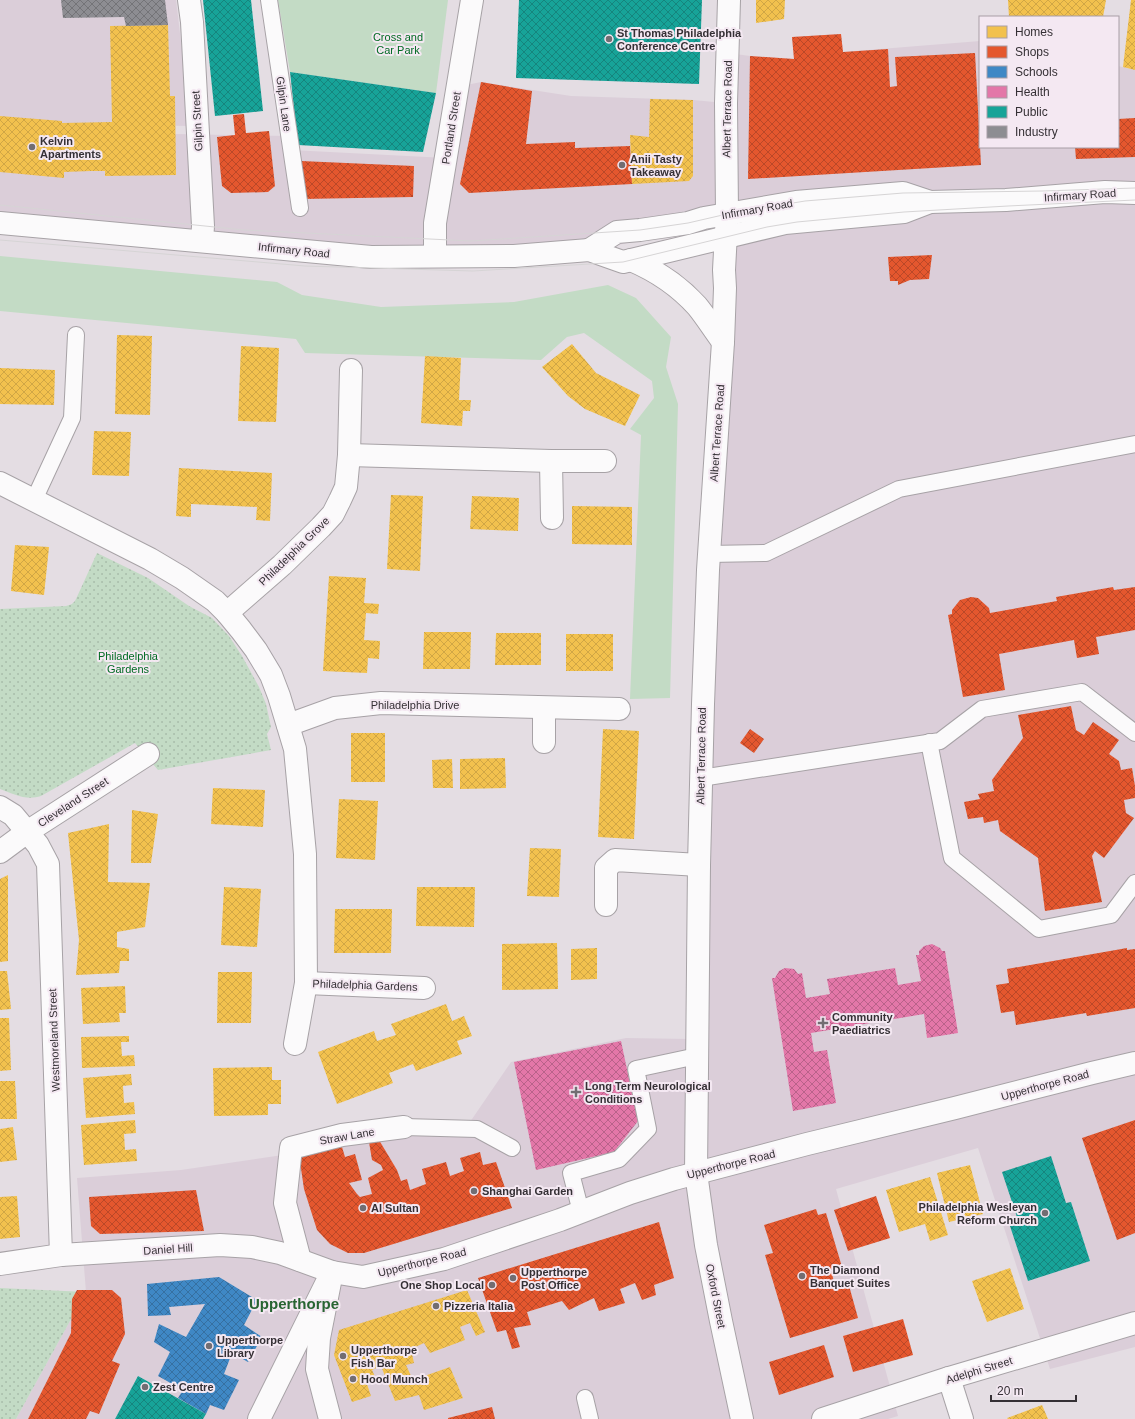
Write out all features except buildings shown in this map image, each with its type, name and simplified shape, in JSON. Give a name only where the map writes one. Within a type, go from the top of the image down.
[{"type":"street","name":"Gilpin Street","points":[[189,0],[192,22],[203,226],[202,241]]},
{"type":"street","name":"Portland Street","points":[[435,256],[435,223],[472,0]]},
{"type":"street","name":"Albert Terrace Road","points":[[696,1173],[702,704],[709,554],[723,342],[725,288],[724,270],[727,237],[726,103],[729,0]]},
{"type":"street","name":"Infirmary Road","points":[[0,222],[371,257],[514,256],[589,250],[623,262],[785,223],[904,212],[930,202],[1006,200],[1105,192],[1135,193]]},
{"type":"street","name":"Infirmary Road","points":[[589,250],[617,232],[670,226],[796,202],[903,193],[930,202]]},
{"type":"street","points":[[631,260],[652,269],[668,280],[697,306],[723,342]]},
{"type":"street","name":"Philadelphia Grove","points":[[227,613],[307,541],[332,514],[346,487],[349,455],[351,370]]},
{"type":"street","points":[[349,455],[551,461],[605,461]]},
{"type":"street","points":[[551,461],[552,518]]},
{"type":"street","name":"Philadelphia Gardens","points":[[0,483],[150,559],[215,601],[227,613],[256,650],[271,675],[295,749],[305,854],[306,983],[295,1044]]},
{"type":"street","name":"Philadelphia Drive","points":[[288,725],[335,708],[381,703],[619,709]]},
{"type":"street","points":[[544,708],[544,742]]},
{"type":"street","name":"Cleveland Street","points":[[0,852],[27,832],[148,754]]},
{"type":"street","name":"Westmoreland Street","points":[[0,807],[14,815],[38,845],[48,864],[61,1255]]},
{"type":"street","points":[[606,906],[606,868],[615,860],[699,865]]},
{"type":"street","name":"Philadelphia Gardens","points":[[306,983],[424,988]]},
{"type":"street","name":"Upperthorpe Road","points":[[332,1272],[363,1277],[444,1259],[560,1220],[638,1191],[696,1173],[1135,1063]]},
{"type":"street","name":"Straw Lane","points":[[300,1260],[285,1203],[291,1148],[342,1135],[404,1127]]},
{"type":"street","name":"Oxford Street","points":[[696,1173],[706,1245],[742,1419]]},
{"type":"street","name":"Daniel Hill","points":[[0,1264],[61,1255],[220,1245],[252,1247],[280,1252],[332,1272]]},
{"type":"street","points":[[259,1419],[332,1272]]},
{"type":"street","points":[[330,1419],[317,1369],[319,1338],[332,1272]]},
{"type":"street","name":"Adelphi Street","points":[[823,1419],[949,1378],[1135,1323]]},
{"type":"street","points":[[949,1378],[962,1419]]},
{"type":"lane","name":"Gilpin Lane","points":[[269,0],[300,208]]},
{"type":"lane","points":[[34,500],[72,418],[76,335]]},
{"type":"lane","points":[[709,554],[766,553],[900,490],[1135,444]]},
{"type":"lane","points":[[701,778],[940,741],[982,709],[1082,692],[1135,733]]},
{"type":"lane","points":[[929,742],[952,858],[1039,929],[1111,915],[1135,883]]},
{"type":"lane","points":[[581,1212],[571,1173],[619,1159],[648,1129],[636,1069],[697,1056]]},
{"type":"lane","points":[[404,1127],[477,1130],[512,1148]]},
{"type":"lane","points":[[585,1398],[590,1419]]},
{"type":"shaded area","points":[[0,0],[176,0],[191,126],[128,125],[175,134],[289,136],[291,150],[446,158],[457,87],[481,82],[571,96],[693,100],[725,103],[728,53],[794,59],[792,37],[841,34],[843,52],[979,41],[979,148],[1119,148],[1119,66],[1135,70],[1135,1347],[1050,1369],[978,1148],[836,1189],[898,1416],[888,1419],[16,1419],[86,1292],[77,1178],[181,1170],[323,1149],[470,1122],[511,1062],[626,1038],[690,1039],[727,225],[589,250],[514,256],[0,223]]},
{"type":"green space","name":"Cross and Car Park","points":[[278,0],[448,0],[436,93],[290,72]]},
{"type":"green space","points":[[0,256],[277,282],[302,295],[381,307],[514,302],[608,285],[636,298],[671,337],[666,367],[678,404],[670,698],[630,699],[641,435],[630,429],[654,398],[652,381],[584,333],[567,337],[541,360],[305,353],[296,339],[0,311]]},
{"type":"green space","name":"Philadelphia Gardens","points":[[97,553],[148,578],[189,606],[212,618],[229,636],[259,687],[266,704],[271,727],[267,734],[271,750],[158,770],[135,743],[41,796],[30,798],[15,795],[0,789],[0,609],[66,606],[73,603]]},
{"type":"green space","points":[[0,1288],[86,1292],[16,1419],[0,1419]]},
{"type":"tram line","points":[[0,205],[244,230],[471,241],[640,230],[688,223],[727,214],[805,201],[903,193],[1135,188]]},
{"type":"tram line","points":[[0,240],[305,266],[473,271],[623,262],[767,227],[797,222],[904,212],[1135,200]]},
{"type":"place","name":"St Thomas Philadelphia Conference Centre","points":[[609,39]]},
{"type":"place","name":"Kelvin Apartments","points":[[32,147]]},
{"type":"place","name":"Anii Tasty Takeaway","points":[[622,165]]},
{"type":"place","name":"Community Paediatrics","points":[[823,1023]]},
{"type":"place","name":"Long Term Neurological Conditions","points":[[576,1092]]},
{"type":"place","name":"Shanghai Garden","points":[[474,1191]]},
{"type":"place","name":"Al Sultan","points":[[363,1208]]},
{"type":"place","name":"Philadelphia Wesleyan Reform Church","points":[[1045,1213]]},
{"type":"place","name":"The Diamond Banquet Suites","points":[[802,1276]]},
{"type":"place","name":"Upperthorpe Post Office","points":[[513,1278]]},
{"type":"place","name":"One Shop Local","points":[[492,1285]]},
{"type":"place","name":"Pizzeria Italia","points":[[436,1306]]},
{"type":"place","name":"Upperthorpe Library","points":[[209,1346]]},
{"type":"place","name":"Upperthorpe Fish Bar","points":[[343,1356]]},
{"type":"place","name":"Hood Munch","points":[[353,1379]]},
{"type":"place","name":"Zest Centre","points":[[145,1387]]},
{"type":"district","name":"Upperthorpe","points":[[294,1303]]}]
